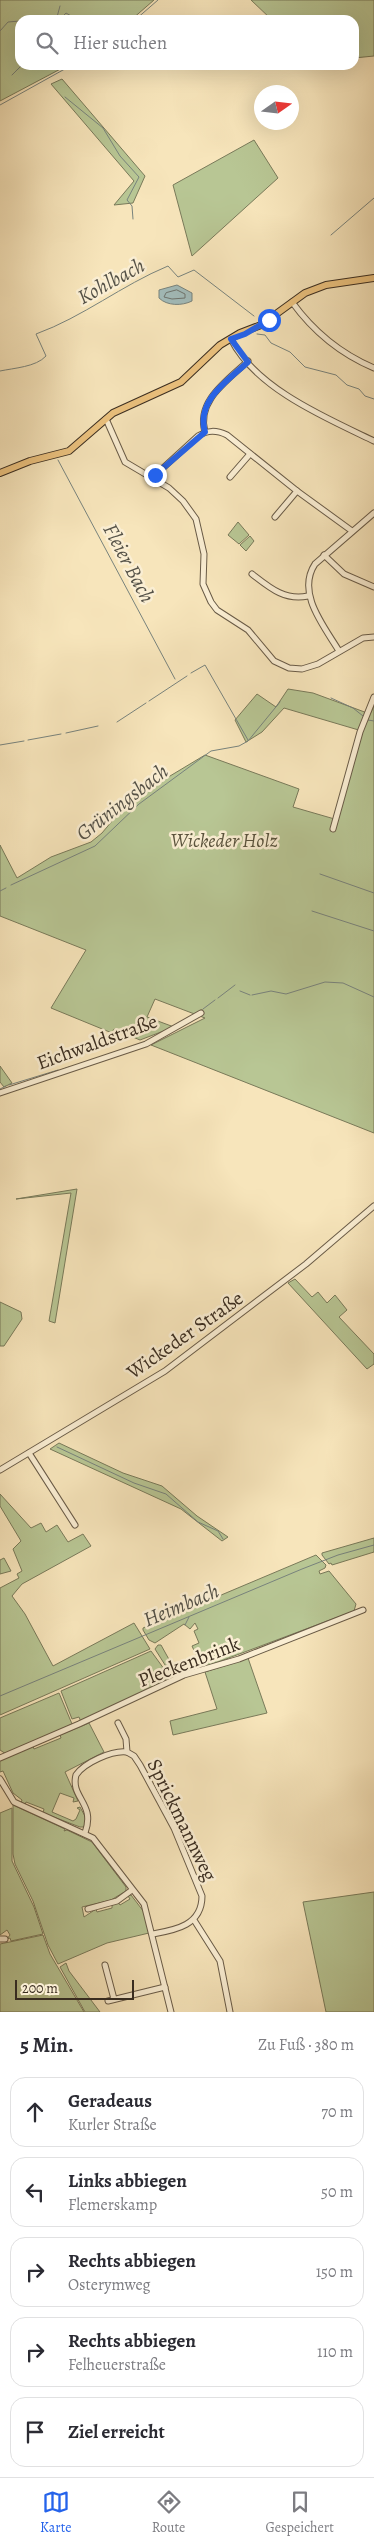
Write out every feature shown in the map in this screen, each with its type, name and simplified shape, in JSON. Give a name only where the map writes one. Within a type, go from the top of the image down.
[{"type":"main road","points":[[0,473],[30,461],[69,451],[108,418],[181,382],[216,348],[268,322],[292,302],[320,287],[374,278]]},
{"type":"street","points":[[292,302],[318,332],[357,360],[374,368]]},
{"type":"street","points":[[234,338],[248,362],[273,387],[374,441]]},
{"type":"street","points":[[205,432],[202,414],[207,403],[248,362]]},
{"type":"street","points":[[108,418],[125,462],[177,494],[196,519],[204,554],[203,584],[205,592],[217,610],[248,630],[268,655],[282,666],[302,669],[363,638],[374,637]]},
{"type":"street","points":[[152,478],[205,432],[213,431],[227,435],[297,491],[352,531]]},
{"type":"street","points":[[230,477],[250,454]]},
{"type":"street","points":[[275,517],[297,491]]},
{"type":"street","points":[[339,651],[308,596],[308,575],[324,555],[374,513]]},
{"type":"street","points":[[324,555],[344,574],[374,587]]},
{"type":"street","points":[[252,574],[279,594],[308,596]]},
{"type":"street","points":[[334,829],[364,720],[374,697]]},
{"type":"street","name":"Eichwaldstraße","points":[[0,1093],[146,1044],[201,1013]]},
{"type":"street","name":"Wickeder Straße","points":[[0,1470],[165,1371],[306,1264],[374,1206]]},
{"type":"street","points":[[29,1452],[75,1525]]},
{"type":"street","name":"Pleckenbrink","points":[[0,1758],[184,1675],[239,1659],[363,1610]]},
{"type":"street","name":"Sprickmannweg","points":[[118,1724],[126,1739],[126,1752]]},
{"type":"street","name":"Sprickmannweg","points":[[85,1833],[89,1815],[76,1787],[76,1775],[83,1769],[111,1754],[126,1752],[134,1756],[174,1828],[198,1882],[202,1902],[194,1920]]},
{"type":"street","points":[[0,1779],[14,1802],[85,1833],[99,1844],[144,1904],[171,2012]]},
{"type":"street","points":[[88,1909],[117,1901],[132,1890]]},
{"type":"street","points":[[153,1934],[178,1928],[194,1920],[220,1961],[230,2012]]},
{"type":"street","points":[[105,1965],[111,2000],[165,1987]]},
{"type":"green space","points":[[0,0],[154,0],[137,15],[15,15],[15,70],[59,70],[0,101]]},
{"type":"green space","points":[[251,0],[374,0],[374,56],[359,58],[359,15],[267,15]]},
{"type":"green space","points":[[62,79],[145,176],[133,203],[114,205],[134,181],[51,84]]},
{"type":"green space","points":[[254,140],[278,178],[192,256],[173,185]]},
{"type":"green space","points":[[238,522],[249,535],[239,544],[228,535]]},
{"type":"green space","points":[[250,536],[254,541],[246,551],[240,545]]},
{"type":"green space","name":"Wickeder Holz","points":[[288,689],[313,693],[370,714],[374,706],[374,1133],[151,1045],[205,1018],[155,999],[147,1017],[174,1027],[140,1040],[114,1029],[112,1033],[51,1008],[86,950],[0,916],[0,845],[17,878],[51,857],[91,842],[102,833],[123,808],[140,794],[205,755],[299,789],[293,807],[338,820],[362,731],[284,708],[262,732],[246,742],[235,720],[257,694],[276,707]]},
{"type":"green space","points":[[0,1066],[12,1083],[4,1087],[0,1082]]},
{"type":"green space","points":[[77,1189],[55,1323],[49,1321],[71,1193],[16,1199]]},
{"type":"green space","points":[[295,1279],[312,1297],[318,1292],[327,1303],[335,1295],[347,1310],[339,1317],[374,1354],[374,1364],[367,1369],[288,1283]]},
{"type":"green space","points":[[0,1302],[21,1312],[22,1319],[4,1346],[0,1346]]},
{"type":"green space","points":[[59,1443],[123,1473],[162,1486],[197,1516],[228,1537],[222,1541],[181,1509],[50,1449]]},
{"type":"green space","points":[[0,1494],[31,1528],[41,1523],[46,1532],[57,1525],[68,1542],[83,1534],[91,1546],[22,1584],[12,1596],[25,1614],[53,1666],[134,1623],[150,1649],[0,1715],[0,1588],[19,1578],[17,1574],[22,1571],[13,1549],[21,1541],[0,1506]]},
{"type":"green space","points":[[374,1538],[374,1552],[332,1565],[322,1555],[322,1553]]},
{"type":"green space","points":[[316,1555],[326,1565],[325,1568],[319,1571],[320,1574],[329,1571],[356,1604],[354,1611],[202,1668],[192,1646],[199,1643],[194,1631],[198,1629],[195,1623],[190,1629],[184,1624],[155,1643],[149,1640],[143,1630],[143,1628]]},
{"type":"green space","points":[[4,1558],[11,1571],[0,1574],[0,1560]]},
{"type":"green space","points":[[158,1645],[161,1645],[176,1672],[188,1667],[190,1670],[176,1677],[172,1676],[155,1649]]},
{"type":"green space","points":[[151,1651],[167,1673],[168,1681],[81,1722],[79,1717],[72,1719],[61,1691]]},
{"type":"green space","points":[[248,1658],[267,1713],[173,1735],[170,1721],[217,1709],[205,1672]]},
{"type":"green space","points":[[59,1693],[72,1724],[6,1754],[0,1750],[0,1718]]},
{"type":"green space","points":[[89,1723],[104,1752],[65,1772],[78,1801],[73,1802],[74,1798],[60,1793],[52,1812],[73,1821],[80,1810],[77,1808],[80,1807],[86,1818],[84,1827],[43,1813],[44,1809],[26,1802],[25,1805],[21,1803],[22,1800],[13,1793],[3,1771],[0,1772],[0,1759],[33,1746],[34,1749],[61,1738],[60,1735]]},
{"type":"green space","points":[[13,1805],[65,1829],[64,1831],[67,1830],[92,1842],[126,1887],[126,1891],[111,1900],[82,1907],[84,1917],[96,1909],[97,1912],[112,1908],[112,1905],[118,1902],[120,1905],[130,1899],[128,1896],[131,1895],[144,1912],[149,1933],[107,1943],[58,1964],[48,1945],[33,1901],[15,1864],[13,1854]]},
{"type":"green space","points":[[12,1808],[12,1861],[34,1907],[43,1934],[11,1941],[10,1938],[7,1939],[10,1935],[7,1930],[0,1935],[0,1813]]},
{"type":"green space","points":[[374,1892],[374,2012],[326,2012],[303,1902]]},
{"type":"green space","points":[[43,1935],[50,1954],[84,2012],[0,2012],[0,1944]]},
{"type":"green space","points":[[66,1963],[69,1971],[100,2012],[85,2012],[60,1967]]},
{"type":"water","points":[[177,285],[192,293],[192,301],[184,304],[175,304],[166,303],[159,298],[159,290]]},
{"type":"waterway","points":[[141,15],[158,0]]},
{"type":"waterway","points":[[58,15],[60,6]]},
{"type":"waterway","points":[[64,15],[66,13],[69,15]]},
{"type":"waterway","points":[[0,31],[8,22],[15,21]]},
{"type":"waterway","points":[[12,75],[17,70]]},
{"type":"waterway","points":[[0,105],[63,70]]},
{"type":"waterway","points":[[65,97],[103,128],[120,156],[139,177],[127,200],[132,206],[133,219]]},
{"type":"waterway","points":[[331,235],[374,198]]},
{"type":"waterway","name":"Kohlbach","points":[[0,371],[24,367],[42,360],[46,356],[36,334],[70,319],[135,282],[168,266],[178,277],[194,270],[254,316]]},
{"type":"waterway","name":"Kohlbach","points":[[257,334],[265,335],[271,343],[290,352],[305,367],[336,375],[347,385],[359,389],[365,396],[374,399]]},
{"type":"waterway","name":"Fleier Bach","points":[[58,460],[175,679]]},
{"type":"waterway","points":[[191,673],[205,665],[248,740]]},
{"type":"waterway","points":[[149,701],[187,676]]},
{"type":"waterway","points":[[331,698],[353,708],[363,716]]},
{"type":"waterway","name":"Grüningsbach","points":[[11,885],[95,846],[139,804],[211,751],[239,746],[248,741],[280,702]]},
{"type":"waterway","points":[[117,722],[146,703]]},
{"type":"waterway","points":[[368,720],[374,721]]},
{"type":"waterway","points":[[66,733],[98,726]]},
{"type":"waterway","points":[[28,740],[61,734]]},
{"type":"waterway","points":[[0,745],[24,741]]},
{"type":"waterway","points":[[320,874],[374,893]]},
{"type":"waterway","name":"Grüningsbach","points":[[0,891],[6,888]]},
{"type":"waterway","points":[[312,911],[374,931]]},
{"type":"waterway","points":[[252,995],[271,991],[286,994],[325,982],[343,983],[374,997]]},
{"type":"waterway","points":[[218,998],[235,985]]},
{"type":"waterway","points":[[240,991],[250,995]]},
{"type":"waterway","points":[[203,1009],[215,1000]]},
{"type":"waterway","points":[[63,1069],[69,1067]]},
{"type":"waterway","points":[[9,1085],[58,1070]]},
{"type":"waterway","points":[[0,1089],[6,1086]]},
{"type":"waterway","points":[[57,1447],[134,1483],[166,1494],[198,1522],[218,1531],[223,1539]]},
{"type":"waterway","name":"Heimbach","points":[[0,1696],[302,1569],[338,1555],[374,1545]]},
{"type":"waterway","name":"Heimbach","points":[[185,1625],[189,1617]]},
{"type":"route","points":[[155,475],[198,436],[205,432],[202,414],[207,403],[248,362],[234,346],[231,339],[236,336],[242,336],[269,320]]}]
